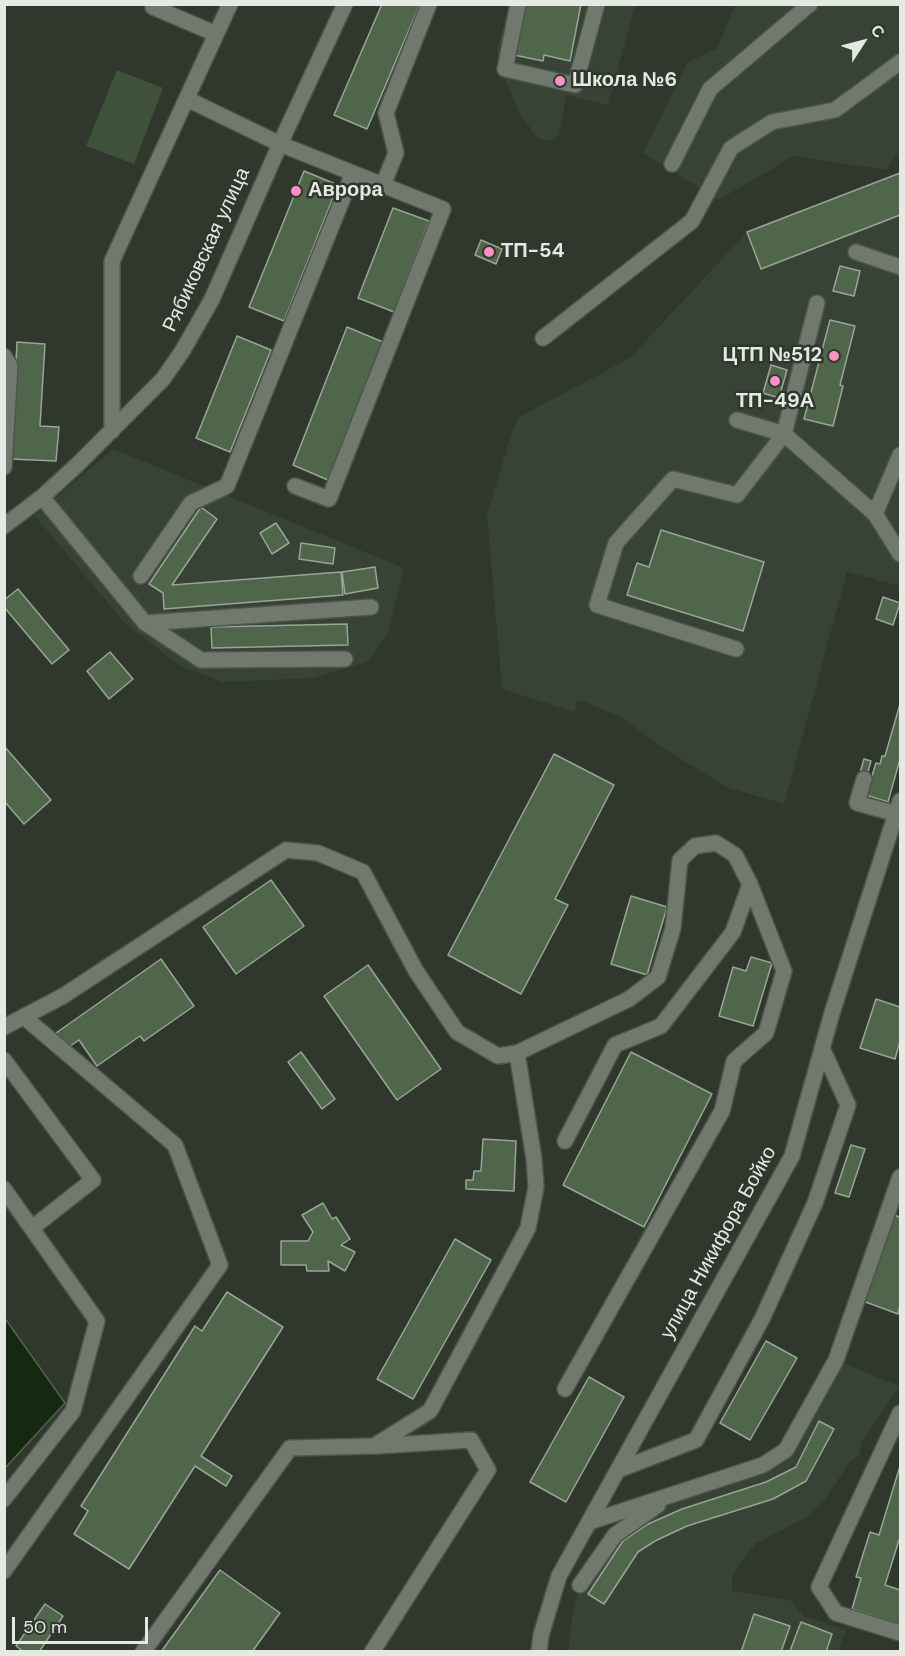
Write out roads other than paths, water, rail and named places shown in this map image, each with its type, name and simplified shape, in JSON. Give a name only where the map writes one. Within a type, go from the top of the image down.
[{"type":"street","points":[[154,4],[153,7],[216,34]]},
{"type":"street","points":[[112,431],[112,261],[230,4]]},
{"type":"street","name":"Рябиковская улица","points":[[4,526],[42,497],[112,431],[163,379],[183,350],[212,299],[345,4]]},
{"type":"street","points":[[383,185],[396,153],[386,113],[429,4]]},
{"type":"street","points":[[518,4],[505,69],[575,85],[597,4]]},
{"type":"street","points":[[672,165],[710,89],[810,4]]},
{"type":"street","points":[[543,338],[692,220],[731,148],[772,122],[835,110],[900,62]]},
{"type":"street","points":[[187,99],[280,144],[443,209],[329,499],[295,486]]},
{"type":"street","points":[[141,576],[191,502],[227,486],[353,173]]},
{"type":"street","points":[[856,252],[900,267]]},
{"type":"street","points":[[736,649],[597,605],[616,543],[673,479],[737,495],[784,434],[817,303]]},
{"type":"street","points":[[4,356],[10,366],[4,467]]},
{"type":"street","points":[[737,420],[784,434],[874,514],[900,554]]},
{"type":"street","points":[[874,514],[900,454]]},
{"type":"street","points":[[42,497],[145,623],[201,660],[345,659]]},
{"type":"street","points":[[145,623],[371,608]]},
{"type":"street","points":[[864,778],[857,803],[899,806]]},
{"type":"street","name":"улица Никифора Бойко","points":[[539,1652],[541,1635],[559,1576],[792,1156],[822,1048],[899,806]]},
{"type":"street","points":[[4,1028],[63,996],[286,850],[318,853],[363,872],[416,971],[458,1032],[498,1056],[517,1053],[629,999],[658,977],[673,928],[680,860],[695,846],[716,843],[735,855],[750,884],[784,971],[766,1033],[734,1061],[722,1111],[565,1389]]},
{"type":"street","points":[[565,1141],[615,1045],[661,1026],[733,932],[750,884]]},
{"type":"street","points":[[4,1571],[220,1265],[175,1145],[24,1017]]},
{"type":"street","points":[[618,1470],[696,1440],[762,1318],[815,1203],[848,1105],[822,1048]]},
{"type":"street","points":[[374,1446],[430,1411],[528,1228],[536,1187],[534,1159],[517,1053]]},
{"type":"street","points":[[4,1060],[93,1180],[32,1228]]},
{"type":"street","points":[[589,1522],[763,1465],[786,1450],[836,1360],[900,1177]]},
{"type":"street","points":[[4,1189],[97,1321],[72,1411],[4,1499]]},
{"type":"street","points":[[900,1413],[819,1587],[836,1613],[900,1633]]},
{"type":"street","points":[[143,1652],[290,1448],[471,1440],[488,1470],[372,1652]]},
{"type":"street","points":[[580,1585],[615,1535],[675,1494]]},
{"type":"place","name":"Школа №6","points":[[560,81]]},
{"type":"place","name":"Аврора","points":[[296,191]]},
{"type":"place","name":"ТП-54","points":[[489,252]]},
{"type":"place","name":"ЦТП №512","points":[[834,356]]},
{"type":"place","name":"ТП-49А","points":[[775,381]]}]
